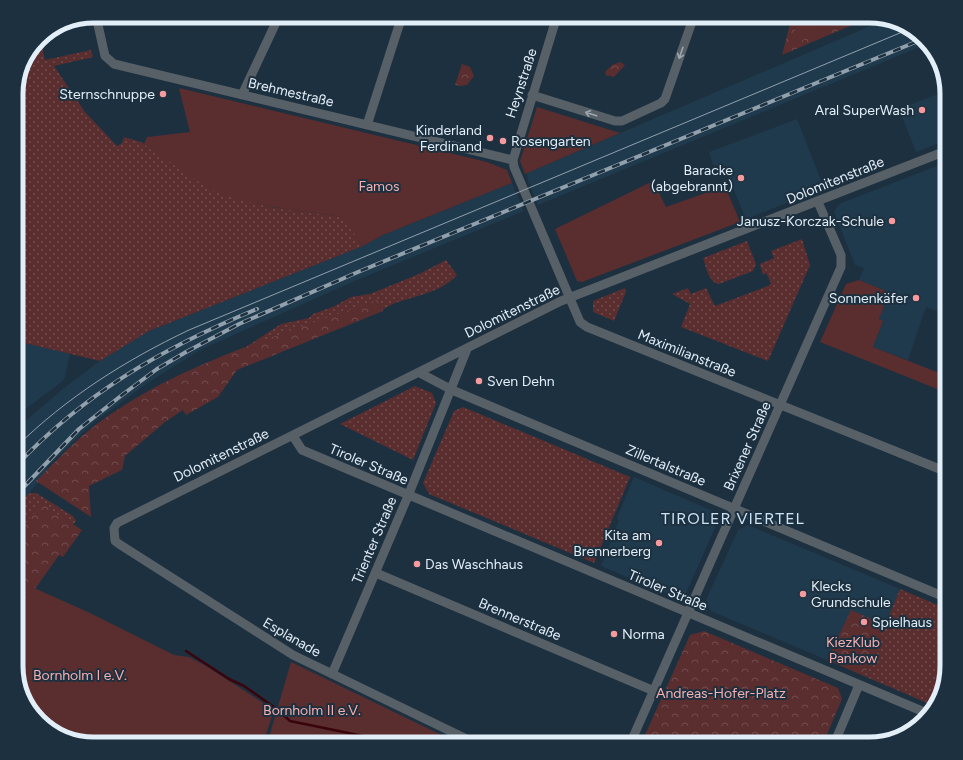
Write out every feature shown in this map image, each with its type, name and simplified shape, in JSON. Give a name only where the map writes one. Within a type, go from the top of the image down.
[{"type":"street","name":"Brehmestraße","points":[[98,23],[105,56],[114,64],[513,160]]},
{"type":"street","points":[[242,95],[276,23]]},
{"type":"street","points":[[367,125],[400,23]]},
{"type":"street","name":"Heynstraße","points":[[513,160],[532,95],[556,23]]},
{"type":"street","points":[[532,95],[619,122],[665,100],[692,23]]},
{"type":"street","name":"Dolomitenstraße","points":[[114,528],[117,523],[569,298],[938,154]]},
{"type":"street","name":"Maximilianstraße","points":[[513,160],[514,167],[580,322],[587,327],[940,469]]},
{"type":"street","name":"Brixener Straße","points":[[633,737],[781,406],[841,267],[841,255],[818,202]]},
{"type":"street","name":"Trienter Straße","points":[[332,674],[408,496],[452,390],[467,349]]},
{"type":"street","name":"Zillertalstraße","points":[[420,373],[452,390],[734,510],[940,595]]},
{"type":"street","name":"Tiroler Straße","points":[[293,436],[302,450],[408,496],[923,712]]},
{"type":"street","name":"Esplanade","points":[[114,528],[115,541],[119,544],[292,655],[463,737]]},
{"type":"street","name":"Brennerstraße","points":[[376,573],[654,690]]},
{"type":"street","points":[[837,737],[859,685]]},
{"type":"shaded area","points":[[877,23],[896,28],[912,38],[921,46],[538,205],[528,181],[527,173]]},
{"type":"shaded area","points":[[940,93],[940,143],[916,152],[899,109]]},
{"type":"shaded area","points":[[797,119],[824,188],[746,219],[724,167],[713,165],[709,152]]},
{"type":"shaded area","points":[[937,166],[940,174],[940,312],[926,307],[908,360],[873,347],[883,322],[879,319],[886,301],[886,291],[859,280],[864,268],[855,265],[834,212],[839,204]]},
{"type":"shaded area","points":[[512,183],[524,211],[357,280],[202,349],[149,382],[93,423],[47,467],[49,470],[28,494],[43,502],[23,526],[23,423],[64,388],[100,361],[149,331],[363,246],[383,235]]},
{"type":"shaded area","points":[[23,343],[70,354],[64,380],[23,411]]},
{"type":"shaded area","name":"Kita am Brennerberg","points":[[634,477],[713,511],[718,521],[686,593],[675,597],[601,566],[619,520],[617,518]]},
{"type":"shaded area","name":"Klecks Grundschule","points":[[748,525],[900,589],[885,625],[851,611],[827,660],[711,611],[706,600],[738,530]]},
{"type":"green space","points":[[790,23],[857,23],[782,55]]},
{"type":"green space","points":[[792,23],[831,23],[833,27],[800,41]]},
{"type":"green space","points":[[42,46],[45,60],[91,50],[93,57],[54,66],[85,112],[117,146],[122,143],[124,137],[141,142],[214,190],[233,197],[272,207],[343,217],[363,246],[149,331],[100,361],[23,343],[23,90],[25,76],[30,63]]},
{"type":"green space","points":[[620,62],[625,65],[614,77],[606,75],[605,72],[612,65]]},
{"type":"green space","points":[[462,64],[470,67],[474,76],[467,85],[455,85]]},
{"type":"green space","name":"Famos","points":[[179,88],[487,162],[507,170],[512,183],[383,235],[363,246],[342,217],[242,201],[227,196],[213,190],[195,179],[144,144],[147,137],[190,132]]},
{"type":"green space","points":[[537,107],[620,133],[525,174],[520,161]]},
{"type":"green space","points":[[653,181],[666,207],[725,186],[740,222],[582,282],[577,281],[555,229]]},
{"type":"green space","points":[[802,239],[810,265],[768,361],[681,327],[690,304],[672,294],[688,288],[691,294],[706,288],[715,306],[768,286],[771,283],[766,273],[763,275],[760,264],[774,258],[771,251]]},
{"type":"green space","points":[[747,241],[756,264],[753,271],[719,284],[713,281],[708,274],[703,258]]},
{"type":"green space","points":[[446,260],[457,275],[440,288],[401,301],[382,310],[243,351],[246,347],[281,324],[309,318],[313,314],[335,306],[351,297],[370,294],[419,274]]},
{"type":"green space","points":[[859,280],[886,291],[884,295],[886,301],[879,319],[883,321],[873,347],[940,373],[940,390],[820,342],[846,284]]},
{"type":"green space","points":[[625,288],[626,292],[614,321],[593,312],[593,301]]},
{"type":"green space","points":[[377,300],[383,311],[237,370],[218,397],[186,415],[183,410],[165,422],[125,456],[122,470],[89,486],[91,517],[36,481],[88,431],[120,408],[154,388],[227,354]]},
{"type":"green space","points":[[415,386],[432,393],[436,403],[413,460],[340,424]]},
{"type":"green space","points":[[463,407],[630,477],[594,563],[429,494],[423,483],[454,411]]},
{"type":"green space","points":[[36,493],[73,516],[76,521],[23,584],[23,500],[28,494]]},
{"type":"green space","points":[[42,504],[82,530],[63,557],[59,555],[35,589],[32,588],[23,603],[23,526]]},
{"type":"green space","name":"Bornholm I e.V.","points":[[32,587],[90,613],[174,655],[189,657],[206,666],[274,710],[265,737],[94,737],[76,735],[63,730],[47,719],[38,709],[30,697],[25,684],[23,670],[23,603]]},
{"type":"green space","points":[[900,589],[940,606],[939,680],[935,693],[928,703],[864,676]]},
{"type":"green space","name":"KiezKlub Pankow","points":[[851,610],[885,625],[864,676],[827,660]]},
{"type":"green space","name":"Andreas-Hofer-Platz","points":[[704,631],[838,688],[842,699],[826,737],[644,737],[690,635]]},
{"type":"green space","name":"Bornholm II e.V.","points":[[291,662],[446,737],[269,737]]},
{"type":"waterway","points":[[186,651],[229,679],[244,686],[274,707]]},
{"type":"waterway","points":[[277,709],[290,721],[368,737]]},
{"type":"tram line","points":[[23,440],[56,412],[98,381],[143,354],[189,330],[902,32]]},
{"type":"railway","points":[[23,488],[79,429],[122,395],[157,369],[239,324],[358,272],[917,42]]},
{"type":"railway","points":[[23,459],[69,416],[128,374],[190,339],[257,309]]},
{"type":"place","name":"Sternschnuppe","points":[[163,94]]},
{"type":"place","name":"Aral SuperWash","points":[[922,110]]},
{"type":"place","name":"Kinderland Ferdinand","points":[[490,138]]},
{"type":"place","name":"Rosengarten","points":[[503,141]]},
{"type":"place","name":"Baracke (abgebrannt)","points":[[741,178]]},
{"type":"place","name":"Janusz-Korczak-Schule","points":[[892,221]]},
{"type":"place","name":"Sonnenkäfer","points":[[916,298]]},
{"type":"place","name":"Sven Dehn","points":[[479,381]]},
{"type":"place","name":"Kita am Brennerberg","points":[[659,543]]},
{"type":"place","name":"Das Waschhaus","points":[[417,564]]},
{"type":"place","name":"Klecks Grundschule","points":[[803,594]]},
{"type":"place","name":"Spielhaus","points":[[864,622]]},
{"type":"place","name":"Norma","points":[[614,634]]},
{"type":"district","name":"TIROLER VIERTEL","points":[[733,518]]}]
